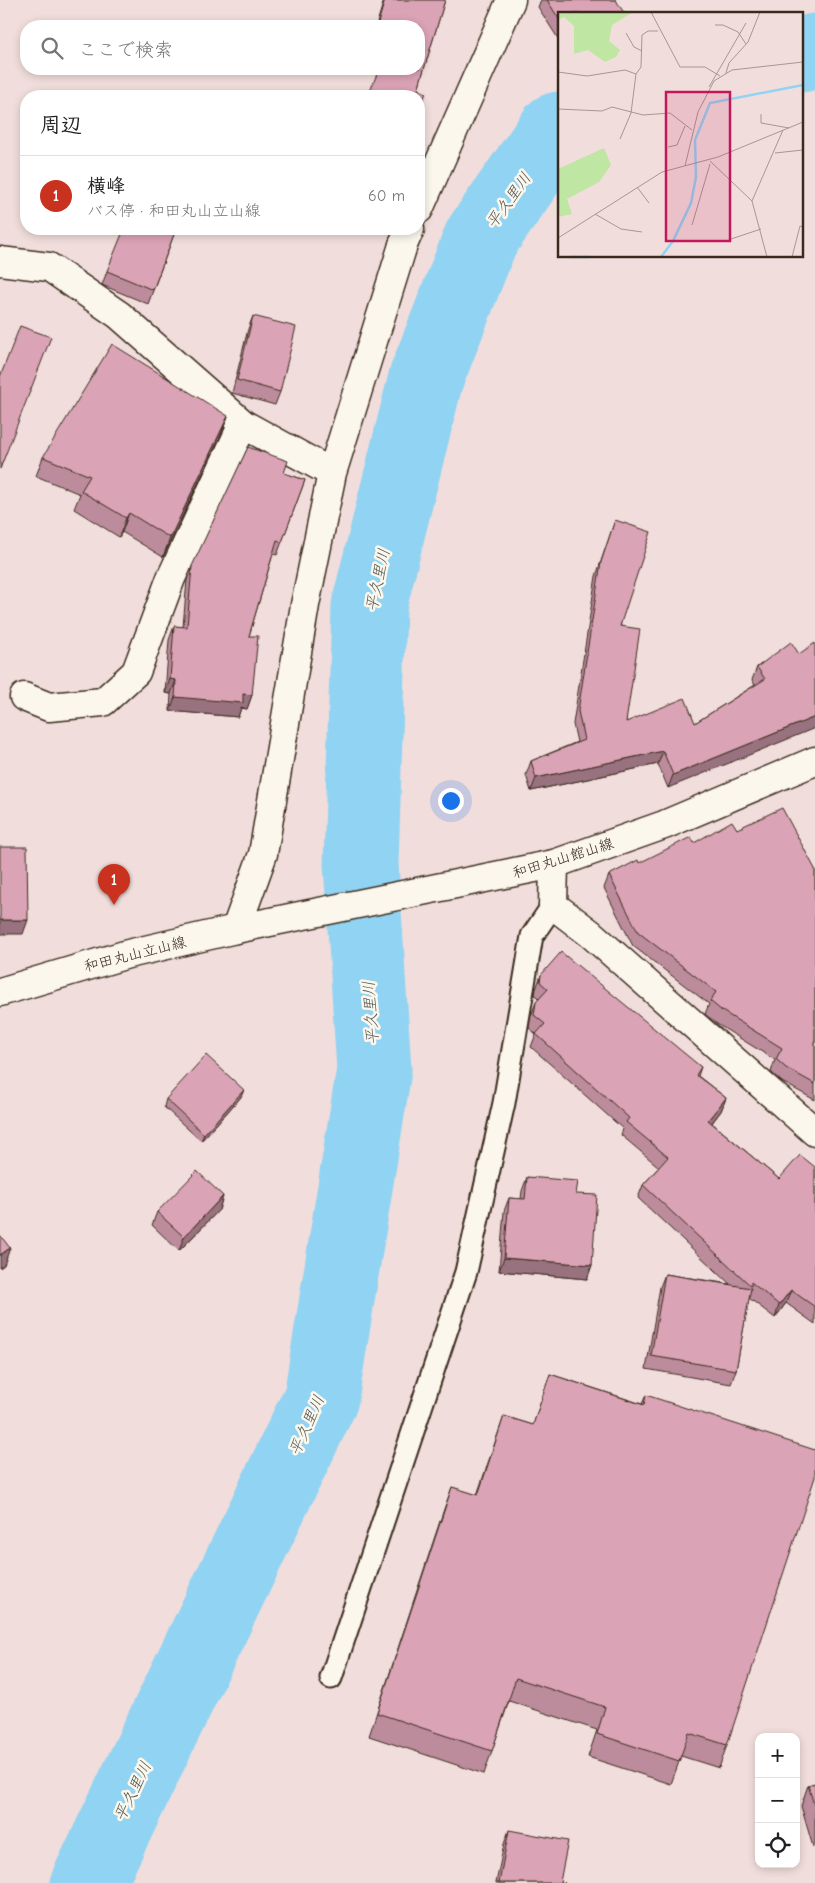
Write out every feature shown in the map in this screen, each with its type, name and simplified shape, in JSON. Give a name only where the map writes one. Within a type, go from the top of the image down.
[{"type":"street","points":[[425,195],[511,0]]},
{"type":"street","points":[[236,929],[263,854],[305,605],[332,473],[407,237]]},
{"type":"street","points":[[0,261],[50,267],[119,315],[244,424],[332,473]]},
{"type":"street","points":[[24,697],[49,707],[103,702],[136,672],[171,578],[244,424]]},
{"type":"street","name":"和田丸山館山線","points":[[271,922],[542,867],[664,825],[815,761]]},
{"type":"street","points":[[542,867],[553,905],[591,934],[815,1132]]},
{"type":"street","name":"和田丸山立山線","points":[[0,992],[128,954],[271,922]]},
{"type":"lane","points":[[331,1678],[466,1272],[504,1103],[532,936],[553,905]]},
{"type":"building","points":[[385,0],[445,0],[425,66],[425,20],[379,20]]},
{"type":"building","points":[[547,0],[616,0],[623,12],[558,12],[558,17]]},
{"type":"building","points":[[377,75],[422,75],[418,89],[420,90],[370,90]]},
{"type":"building","points":[[122,235],[174,235],[153,290],[107,271]]},
{"type":"building","points":[[253,316],[296,327],[280,392],[237,380]]},
{"type":"building","points":[[20,326],[51,337],[0,469],[0,377]]},
{"type":"building","points":[[112,344],[228,416],[170,538],[129,513],[126,518],[81,491],[90,476],[43,457]]},
{"type":"building","points":[[248,447],[288,461],[284,473],[305,480],[282,542],[277,540],[249,636],[258,636],[252,695],[243,694],[243,703],[175,697],[176,680],[170,679],[174,626],[187,627],[192,566]]},
{"type":"building","points":[[615,520],[651,532],[620,626],[640,629],[626,722],[685,698],[695,723],[765,679],[757,667],[791,642],[799,654],[815,643],[815,717],[673,775],[663,751],[536,778],[531,761],[584,740],[578,711],[601,562]]},
{"type":"building","points":[[782,808],[815,869],[815,1084],[786,1068],[776,1059],[782,1048],[722,1011],[710,1001],[716,992],[638,932],[609,875],[638,860],[639,863],[691,837],[694,843],[732,821],[737,829]]},
{"type":"building","points":[[0,847],[27,847],[28,920],[0,920]]},
{"type":"building","points":[[561,952],[701,1067],[696,1075],[726,1098],[708,1120],[779,1179],[800,1155],[815,1167],[815,1307],[791,1290],[779,1305],[751,1282],[751,1286],[643,1185],[668,1157],[626,1122],[629,1118],[536,1034],[545,1024],[534,1015],[536,1002],[548,989],[540,982],[541,975]]},
{"type":"building","points":[[206,1055],[244,1090],[204,1134],[166,1099]]},
{"type":"building","points":[[197,1171],[223,1196],[184,1237],[157,1212]]},
{"type":"building","points":[[527,1177],[578,1181],[576,1194],[597,1195],[592,1265],[504,1258],[509,1198],[525,1199]]},
{"type":"building","points":[[0,1235],[10,1248],[0,1255]]},
{"type":"building","points":[[665,1274],[751,1288],[736,1370],[651,1356]]},
{"type":"building","points":[[550,1374],[644,1405],[646,1395],[815,1450],[815,1477],[727,1745],[689,1733],[679,1761],[597,1734],[605,1707],[516,1678],[492,1751],[377,1713],[452,1487],[478,1495],[504,1416],[533,1425]]},
{"type":"building","points":[[815,1783],[815,1808],[808,1785]]},
{"type":"building","points":[[509,1830],[568,1841],[560,1882],[565,1883],[499,1883]]},
{"type":"waterway","name":"平久里川","points":[[802,55],[815,51]]},
{"type":"waterway","name":"平久里川","points":[[88,1883],[321,1398],[374,1070],[361,864],[369,606],[426,378],[481,238],[558,129]]},
{"type":"place","name":"横峰","points":[[114,905]]}]
